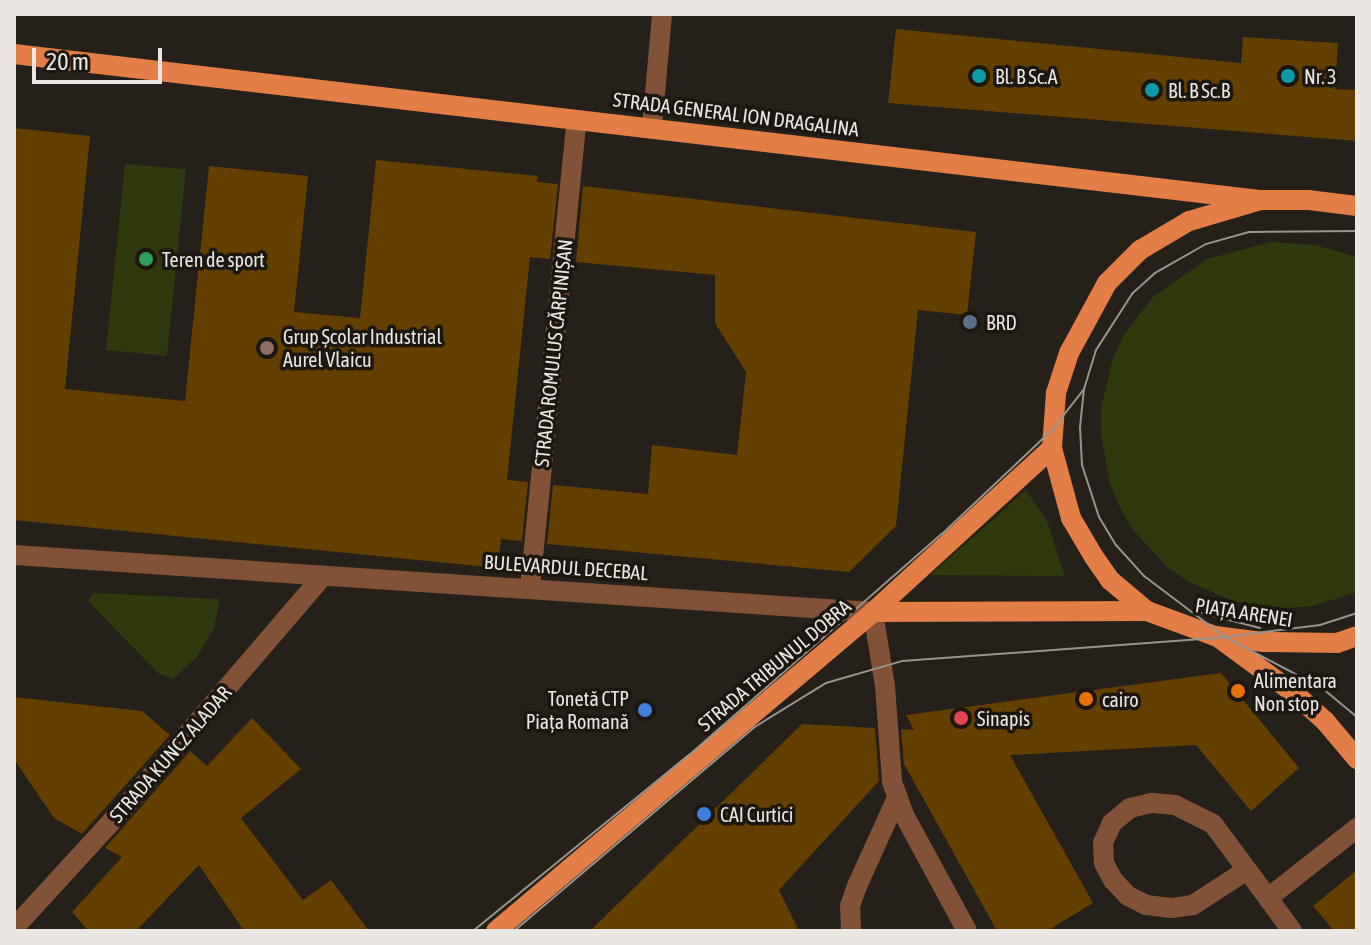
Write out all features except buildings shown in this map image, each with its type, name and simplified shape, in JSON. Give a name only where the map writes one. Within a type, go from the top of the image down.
[{"type":"main road","name":"STRADA GENERAL ION DRAGALINA","points":[[14,54],[1261,200]]},
{"type":"main road","name":"PIAȚA ARENEI","points":[[1357,206],[1309,200],[1261,200],[1189,221],[1140,250],[1107,283],[1079,330],[1062,373],[1052,414],[1052,448],[1071,518],[1110,580],[1147,611],[1215,636],[1295,645],[1337,643],[1357,636]]},
{"type":"main road","points":[[873,612],[1052,448]]},
{"type":"main road","name":"STRADA TRIBUNUL DOBRA","points":[[496,931],[873,612],[1147,611]]},
{"type":"main road","points":[[1215,636],[1295,694],[1325,721],[1357,759]]},
{"type":"street","points":[[652,127],[662,14]]},
{"type":"street","name":"STRADA ROMULUS CĂRPINIȘAN","points":[[530,587],[577,120]]},
{"type":"street","name":"BULEVARDUL DECEBAL","points":[[14,555],[873,612]]},
{"type":"street","name":"STRADA KUNCZ ALADAR","points":[[14,928],[124,808],[323,576]]},
{"type":"street","points":[[873,612],[885,686],[892,782],[897,798],[967,931]]},
{"type":"street","points":[[851,931],[850,906],[897,798]]},
{"type":"street","points":[[1247,870],[1193,905],[1171,908],[1146,905],[1128,896],[1113,880],[1104,863],[1103,843],[1112,823],[1130,808],[1152,803],[1175,805],[1213,824],[1268,898],[1292,931]]},
{"type":"street","points":[[1268,898],[1357,828]]},
{"type":"green space","name":"Teren de sport","points":[[125,164],[186,169],[167,356],[106,350]]},
{"type":"green space","points":[[1271,242],[1315,245],[1357,257],[1357,592],[1313,606],[1287,608],[1236,602],[1189,582],[1168,568],[1133,530],[1120,508],[1110,484],[1101,434],[1101,408],[1113,358],[1124,335],[1153,297],[1207,259]]},
{"type":"green space","points":[[1026,490],[1047,521],[1065,576],[930,575]]},
{"type":"green space","points":[[93,593],[220,599],[214,628],[197,657],[173,679],[158,673],[88,601]]},
{"type":"tram line","points":[[1357,231],[1249,232],[1206,244],[1155,273],[1132,294],[1096,350],[1084,389],[1080,427],[1082,465],[1099,517],[1116,545],[1144,576],[1225,637],[1322,688],[1357,717]]},
{"type":"tram line","points":[[473,931],[696,749],[942,534],[1052,430],[1084,389]]},
{"type":"tram line","points":[[1202,613],[1260,628]]},
{"type":"tram line","points":[[514,931],[753,728],[826,683],[902,661],[1218,638],[1320,625],[1357,613]]},
{"type":"place","name":"Bl. B Sc.A","points":[[979,76]]},
{"type":"place","name":"Nr. 3","points":[[1288,76]]},
{"type":"place","name":"Bl. B Sc.B","points":[[1152,90]]},
{"type":"place","name":"Teren de sport","points":[[146,259]]},
{"type":"place","name":"BRD","points":[[970,322]]},
{"type":"place","name":"Grup Școlar Industrial Aurel Vlaicu","points":[[267,348]]},
{"type":"place","name":"Alimentara Non stop","points":[[1238,691]]},
{"type":"place","name":"cairo","points":[[1086,699]]},
{"type":"place","name":"Tonetă CTP Piața Romană","points":[[645,710]]},
{"type":"place","name":"Sinapis","points":[[961,718]]},
{"type":"place","name":"CAI Curtici","points":[[704,814]]}]
